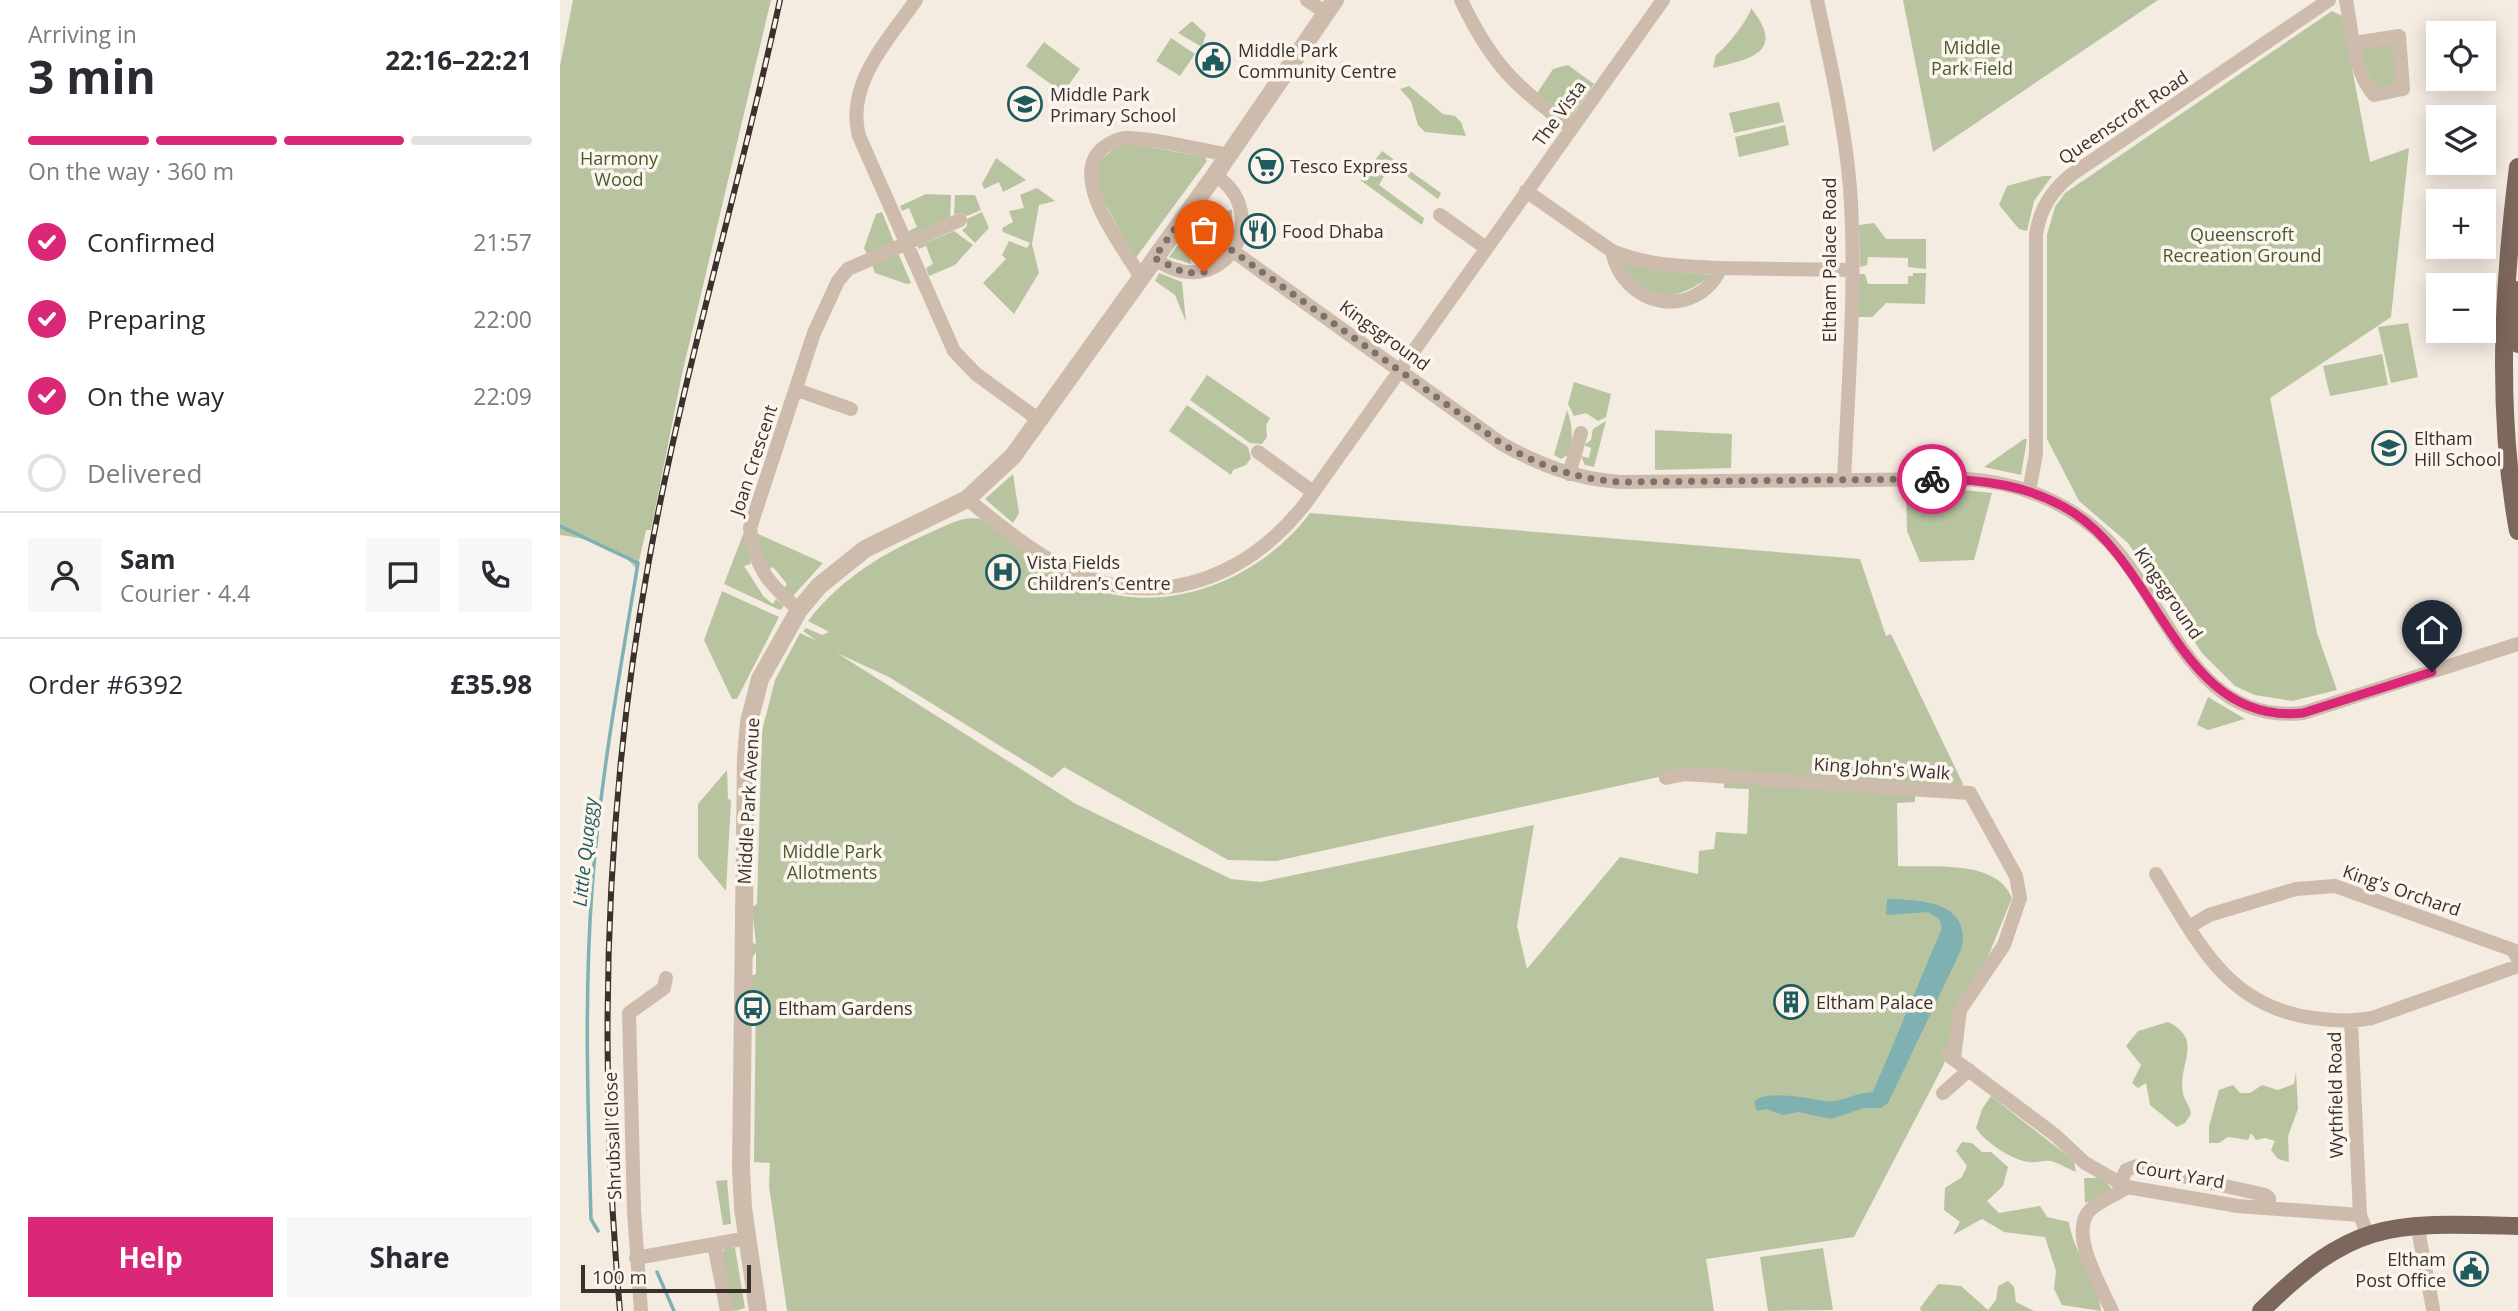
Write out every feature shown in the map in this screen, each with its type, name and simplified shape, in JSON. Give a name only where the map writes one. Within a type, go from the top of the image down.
[{"type":"main road","points":[[2518,167],[2503,322],[2510,460],[2518,531]]},
{"type":"main road","points":[[2518,290],[2518,344]]},
{"type":"main road","points":[[2261,1311],[2297,1275],[2362,1235],[2417,1224],[2518,1226]]},
{"type":"street","points":[[916,0],[862,84],[856,115],[859,136],[954,351],[976,374],[1040,420]]},
{"type":"street","points":[[1307,0],[1330,7]]},
{"type":"street","points":[[1461,0],[1481,41],[1498,65],[1531,98],[1572,128]]},
{"type":"street","name":"The Vista","points":[[967,499],[1025,543],[1077,574],[1119,586],[1162,589],[1195,583],[1251,557],[1275,539],[1313,492],[1662,0]]},
{"type":"street","name":"Eltham Palace Road","points":[[1816,0],[1843,129],[1850,189],[1851,270],[1844,481]]},
{"type":"street","name":"Queenscroft Road","points":[[2029,491],[2036,454],[2036,234],[2050,195],[2071,175],[2329,0]]},
{"type":"street","points":[[2346,0],[2362,82],[2374,95],[2403,89],[2399,36],[2355,43]]},
{"type":"street","name":"Middle Park Avenue","points":[[758,1311],[741,1169],[749,722],[760,679],[799,610],[819,586],[865,548],[967,499],[1004,466],[1040,420],[1215,175],[1330,7]]},
{"type":"street","points":[[1141,276],[1093,192],[1090,170],[1097,153],[1110,143],[1128,138],[1228,155]]},
{"type":"street","points":[[1154,258],[1179,271],[1197,273],[1217,266],[1233,251],[1241,232],[1241,213],[1234,195],[1215,175]]},
{"type":"street","points":[[1526,191],[1612,251],[1645,263],[1721,268],[1851,270]]},
{"type":"street","points":[[1440,215],[1486,248]]},
{"type":"street","name":"Kingsground","points":[[1184,216],[1502,444],[1525,457],[1569,474],[1620,482],[1965,479],[2029,491],[2075,514],[2107,540],[2128,565],[2205,679],[2226,696],[2257,710],[2287,715],[2303,713],[2518,644]]},
{"type":"street","name":"Joan Crescent","points":[[799,610],[764,577],[753,550],[750,528],[814,333],[838,281],[848,269],[960,220]]},
{"type":"street","points":[[1612,251],[1615,266],[1632,289],[1660,301],[1690,297],[1716,278],[1721,268]]},
{"type":"street","name":"Joan Crescent","points":[[797,390],[851,409]]},
{"type":"street","points":[[1569,474],[1581,433]]},
{"type":"street","points":[[1258,452],[1313,492]]},
{"type":"street","name":"King John's Walk","points":[[1666,778],[1685,774],[1970,793],[2016,876],[2020,898],[2004,945],[1960,1010],[1950,1056]]},
{"type":"street","points":[[2156,874],[2220,972],[2252,999],[2298,1016],[2351,1022]]},
{"type":"street","name":"King's Orchard","points":[[2189,928],[2209,915],[2296,889],[2334,886],[2513,950],[2518,959]]},
{"type":"street","name":"Wythfield Road","points":[[2360,1215],[2357,1203],[2351,1022],[2518,966]]},
{"type":"street","name":"Shrubsall Close","points":[[641,1311],[636,1258],[629,1013],[664,988],[666,978]]},
{"type":"street","name":"Court Yard","points":[[1950,1056],[2055,1135],[2085,1163],[2124,1186],[2238,1206],[2360,1215]]},
{"type":"street","points":[[1943,1093],[1969,1070]]},
{"type":"street","points":[[2112,1311],[2082,1241],[2083,1220],[2092,1209],[2124,1186],[2126,1170],[2137,1166],[2265,1195],[2269,1198],[2269,1207]]},
{"type":"street","points":[[2360,1215],[2362,1235]]},
{"type":"street","points":[[2417,1224],[2433,1309]]},
{"type":"street","points":[[636,1258],[748,1238]]},
{"type":"street","points":[[715,1244],[727,1311]]},
{"type":"green space","name":"Harmony Wood","points":[[573,0],[771,0],[682,374],[651,530],[646,530],[637,570],[613,550],[591,541],[560,535],[560,66]]},
{"type":"green space","name":"Middle Park Field","points":[[1903,0],[2158,0],[1933,152]]},
{"type":"green space","points":[[1751,8],[1765,35],[1759,52],[1713,68],[1716,55],[1736,33]]},
{"type":"green space","name":"Queenscroft Recreation Ground","points":[[2332,11],[2342,16],[2370,162],[2409,148],[2391,317],[2270,398],[2317,633],[2337,690],[2292,701],[2255,695],[2235,686],[2202,653],[2128,543],[2079,501],[2047,439],[2047,235],[2055,207],[2065,193]]},
{"type":"green space","points":[[1192,21],[1206,34],[1202,47],[1178,33]]},
{"type":"green space","points":[[1171,38],[1195,54],[1180,76],[1156,61]]},
{"type":"green space","points":[[1044,42],[1080,69],[1063,93],[1026,66]]},
{"type":"green space","points":[[2390,43],[2397,49],[2399,81],[2394,88],[2377,90],[2370,86],[2360,51],[2366,46]]},
{"type":"green space","points":[[1568,65],[1594,84],[1570,118],[1536,95],[1553,69]]},
{"type":"green space","points":[[1409,86],[1443,114],[1455,116],[1461,122],[1466,136],[1425,132],[1418,125],[1411,101],[1400,89]]},
{"type":"green space","points":[[1779,102],[1784,122],[1734,133],[1729,113]]},
{"type":"green space","points":[[1785,125],[1789,145],[1739,157],[1735,137]]},
{"type":"green space","points":[[1118,145],[1138,145],[1205,157],[1207,161],[1135,259],[1096,186],[1098,163]]},
{"type":"green space","points":[[1382,151],[1441,193],[1438,199],[1392,165],[1385,174],[1372,164]]},
{"type":"green space","points":[[996,158],[1026,180],[1003,192],[999,182],[984,189],[982,184]]},
{"type":"green space","points":[[1370,166],[1384,176],[1379,185],[1424,218],[1422,225],[1360,180]]},
{"type":"green space","points":[[2052,176],[2034,201],[2027,231],[2019,229],[1999,205],[2007,186]]},
{"type":"green space","points":[[1037,188],[1055,201],[1039,205],[1032,244],[1039,273],[1014,314],[983,283],[1006,259],[1002,255],[1009,241],[1027,248],[1030,243],[1003,232],[1002,228],[1013,222],[1009,211],[1024,208],[1020,195]]},
{"type":"green space","points":[[926,194],[951,195],[950,222],[912,238],[909,231],[917,227],[909,208],[902,211],[900,206]]},
{"type":"green space","points":[[955,195],[975,195],[981,210],[967,216],[954,214]]},
{"type":"green space","points":[[1232,210],[1231,236],[1208,219],[1207,214]]},
{"type":"green space","points":[[882,212],[894,242],[867,254],[864,248],[876,214]]},
{"type":"green space","points":[[982,212],[989,228],[975,243],[962,230],[967,226],[967,219]]},
{"type":"green space","points":[[1874,223],[1886,239],[1926,239],[1926,269],[1908,267],[1908,258],[1868,257],[1867,265],[1860,267],[1859,225]]},
{"type":"green space","points":[[954,231],[973,245],[955,265],[929,276],[926,268],[933,264],[926,246],[918,249],[918,246]]},
{"type":"green space","points":[[1189,234],[1218,255],[1205,262],[1195,262]]},
{"type":"green space","points":[[1185,235],[1191,264],[1169,257]]},
{"type":"green space","points":[[898,253],[911,283],[875,273],[872,265]]},
{"type":"green space","points":[[1619,260],[1655,270],[1711,275],[1684,292],[1665,296],[1645,291],[1635,284]]},
{"type":"green space","points":[[1159,273],[1182,282],[1186,322],[1175,295],[1155,281]]},
{"type":"green space","points":[[1913,273],[1926,273],[1925,304],[1886,303],[1872,317],[1857,317],[1859,274],[1865,274],[1868,284],[1908,284],[1908,276],[1913,276]]},
{"type":"green space","points":[[2408,323],[2418,377],[2391,383],[2378,327]]},
{"type":"green space","points":[[2382,354],[2388,385],[2330,396],[2323,366]]},
{"type":"green space","points":[[1207,375],[1270,418],[1266,426],[1267,437],[1262,444],[1250,443],[1190,400]]},
{"type":"green space","points":[[1574,382],[1611,394],[1606,417],[1598,421],[1586,413],[1574,416],[1568,404]]},
{"type":"green space","points":[[1187,405],[1248,447],[1251,458],[1246,465],[1233,470],[1231,475],[1169,431]]},
{"type":"green space","points":[[1567,410],[1571,443],[1569,454],[1561,459],[1554,455]]},
{"type":"green space","points":[[1606,421],[1594,467],[1585,465],[1581,456],[1589,458],[1591,448],[1584,445],[1591,440],[1593,429]]},
{"type":"green space","points":[[1655,430],[1732,434],[1731,468],[1655,470]]},
{"type":"green space","points":[[2027,439],[2021,475],[1984,467]]},
{"type":"green space","points":[[1013,474],[1019,513],[1013,523],[985,499]]},
{"type":"green space","points":[[1962,490],[1992,493],[1974,560],[1920,562],[1907,531],[1906,491]]},
{"type":"green space","name":"Middle Park Allotments","points":[[1310,513],[1860,559],[1886,636],[1891,634],[1963,784],[1958,788],[1686,771],[1276,861],[1228,860],[1064,767],[1052,778],[889,677],[837,653],[1076,804],[1231,879],[1260,882],[1534,825],[1517,926],[1527,969],[1620,857],[1698,874],[1699,851],[1714,849],[1716,832],[1747,834],[1749,789],[1724,788],[1724,781],[1915,792],[1915,802],[1897,803],[1898,866],[1978,871],[2004,886],[2012,898],[1943,1066],[1854,1237],[1706,1259],[1714,1311],[787,1311],[769,1186],[770,1163],[754,1162],[756,993],[748,990],[750,976],[756,974],[756,952],[750,960],[752,942],[756,945],[752,907],[757,904],[762,731],[775,680],[800,633],[817,641],[803,631],[806,628],[822,635],[829,632],[808,621],[835,591],[882,557],[917,538],[963,519],[975,518],[989,522],[1074,581],[1106,593],[1138,598],[1171,596],[1203,589],[1234,576],[1263,559],[1288,538]]},
{"type":"green space","points":[[744,532],[751,564],[744,566],[764,597],[773,604],[776,599],[784,606],[780,610],[724,584]]},
{"type":"green space","points":[[756,533],[823,563],[792,597],[783,590],[787,584],[773,567],[766,571]]},
{"type":"green space","points":[[722,591],[779,617],[737,699],[732,699],[704,640]]},
{"type":"green space","points":[[2208,697],[2245,719],[2208,730],[2197,725]]},
{"type":"green space","points":[[727,770],[728,799],[731,800],[726,891],[698,857],[698,804]]},
{"type":"green space","points":[[2168,1022],[2179,1029],[2187,1045],[2182,1082],[2191,1114],[2185,1123],[2177,1127],[2150,1105],[2146,1083],[2138,1088],[2132,1083],[2141,1065],[2126,1046],[2138,1031]]},
{"type":"green space","points":[[2296,1072],[2298,1109],[2288,1136],[2289,1162],[2278,1159],[2271,1150],[2275,1141],[2265,1138],[2256,1140],[2251,1133],[2248,1140],[2228,1137],[2219,1143],[2209,1143],[2209,1126],[2219,1090],[2233,1085],[2240,1093],[2250,1093],[2262,1085],[2278,1090],[2294,1084]]},
{"type":"green space","points":[[1991,1096],[2074,1161],[2076,1172],[2051,1161],[2022,1161],[1985,1139],[1976,1128],[1982,1109]]},
{"type":"green space","points":[[1962,1142],[1972,1143],[1982,1152],[1991,1152],[2008,1167],[2003,1186],[1987,1201],[1999,1213],[2040,1206],[2047,1217],[2069,1222],[2075,1245],[2096,1288],[2101,1311],[2062,1305],[2054,1289],[2056,1271],[2045,1237],[2004,1232],[1982,1219],[1953,1235],[1960,1222],[1944,1210],[1945,1188],[1962,1177],[1967,1166],[1956,1151]]},
{"type":"green space","points":[[2084,1178],[2102,1178],[2111,1188],[2110,1193],[2085,1203]]},
{"type":"green space","points":[[727,1180],[731,1224],[723,1225],[716,1181]]},
{"type":"green space","points":[[725,1248],[735,1248],[745,1308],[736,1311],[729,1306],[721,1254]]},
{"type":"green space","points":[[1823,1248],[1833,1310],[1768,1311],[1760,1257]]},
{"type":"green space","points":[[2008,1281],[2014,1287],[2016,1302],[2034,1311],[1921,1311],[1920,1308],[1938,1284],[1961,1286],[1988,1310],[1996,1300],[1998,1286]]},
{"type":"water","points":[[1887,899],[1914,900],[1941,906],[1952,913],[1963,934],[1961,950],[1888,1103],[1881,1108],[1864,1108],[1831,1119],[1798,1112],[1783,1115],[1766,1109],[1757,1111],[1754,1102],[1767,1096],[1830,1101],[1873,1092],[1942,928],[1939,919],[1928,912],[1886,915]]},
{"type":"waterway","name":"Little Quaggy","points":[[560,526],[638,563],[605,766],[592,889],[587,1013],[588,1095],[591,1219],[598,1231]]},
{"type":"waterway","name":"Little Quaggy","points":[[657,1272],[674,1311]]},
{"type":"railway","points":[[620,1311],[609,1124],[609,937],[614,844],[633,658],[648,566],[677,424],[780,0]]},
{"type":"way so far","points":[[1204,272],[1185,273],[1167,267],[1154,258],[1184,216],[1502,444],[1525,457],[1569,474],[1592,480],[1670,483],[1932,479]]},
{"type":"place","name":"Middle Park Community Centre","points":[[1213,60]]},
{"type":"place","name":"Middle Park Primary School","points":[[1025,104]]},
{"type":"place","name":"Tesco Express","points":[[1266,166]]},
{"type":"place","name":"Food Dhaba","points":[[1258,231]]},
{"type":"place","name":"Eltham Hill School","points":[[2389,448]]},
{"type":"place","name":"Vista Fields Children’s Centre","points":[[1003,572]]},
{"type":"place","name":"Eltham Palace","points":[[1791,1002]]},
{"type":"place","name":"Eltham Gardens","points":[[753,1008]]},
{"type":"place","name":"Eltham Post Office","points":[[2471,1269]]},
{"type":"route","points":[[1932,479],[1997,482],[2052,500],[2075,514],[2121,555],[2205,679],[2226,696],[2244,705],[2272,713],[2303,713],[2432,672]]}]
